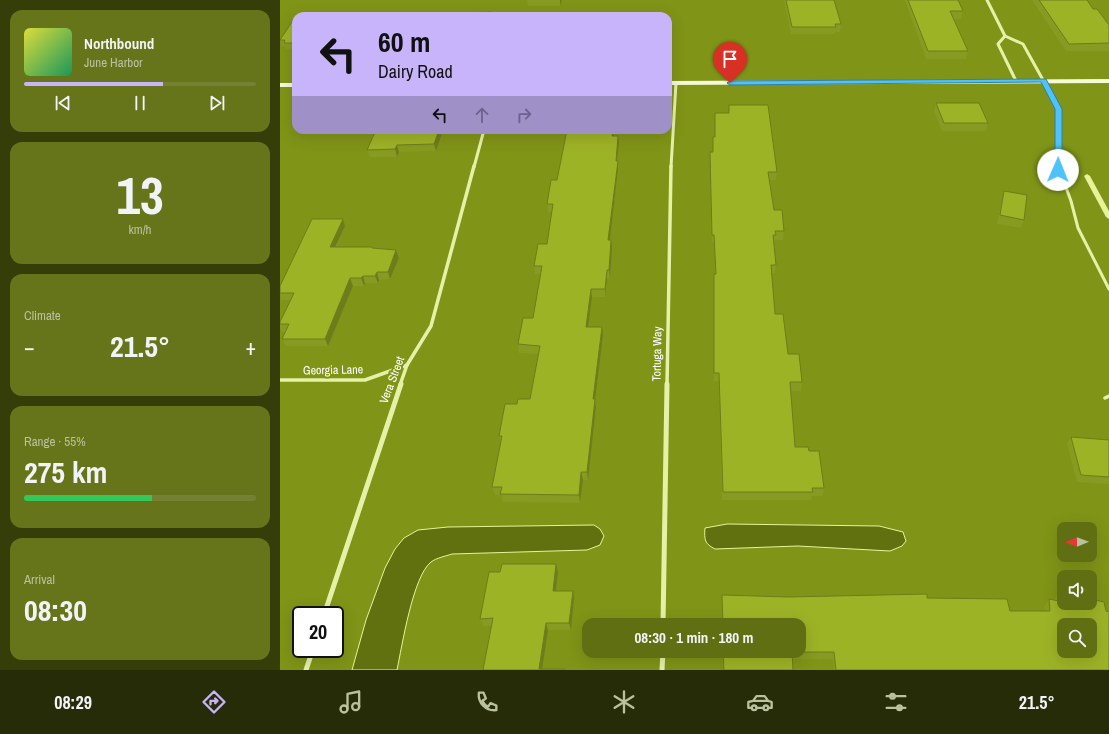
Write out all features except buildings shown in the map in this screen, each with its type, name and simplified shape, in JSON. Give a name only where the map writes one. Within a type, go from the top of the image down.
[{"type":"street","points":[[987,0],[1005,36],[1023,44],[1044,80]]},
{"type":"street","points":[[1005,36],[998,44],[1016,81]]},
{"type":"street","points":[[672,83],[1044,80],[1109,81]]},
{"type":"street","name":"Tortuga Way","points":[[663,618],[671,165],[676,83]]},
{"type":"street","points":[[280,85],[292,85]]},
{"type":"street","name":"Vera Street","points":[[327,606],[407,365],[432,326],[483,134]]},
{"type":"street","name":"Georgia Lane","points":[[280,380],[365,380],[407,365]]},
{"type":"street","points":[[306,670],[310,658]]},
{"type":"street","points":[[662,670],[663,658]]},
{"type":"lane","points":[[1044,80],[1058,109],[1058,170],[1070,201],[1078,228],[1109,289]]},
{"type":"lane","points":[[1105,398],[1109,396]]},
{"type":"shaded area","points":[[727,524],[879,526],[903,532],[906,541],[902,546],[890,551],[798,546],[715,549],[707,543],[705,539],[705,528]]},
{"type":"shaded area","points":[[594,525],[600,529],[604,536],[600,545],[587,550],[452,554],[438,558],[431,562],[419,581],[414,596],[405,629],[397,670],[352,670],[366,620],[385,568],[395,549],[404,538],[418,530],[448,527]]},
{"type":"waterway","points":[[1087,176],[1109,217]]},
{"type":"route","points":[[730,83],[1044,80],[1058,109],[1058,170]]}]
